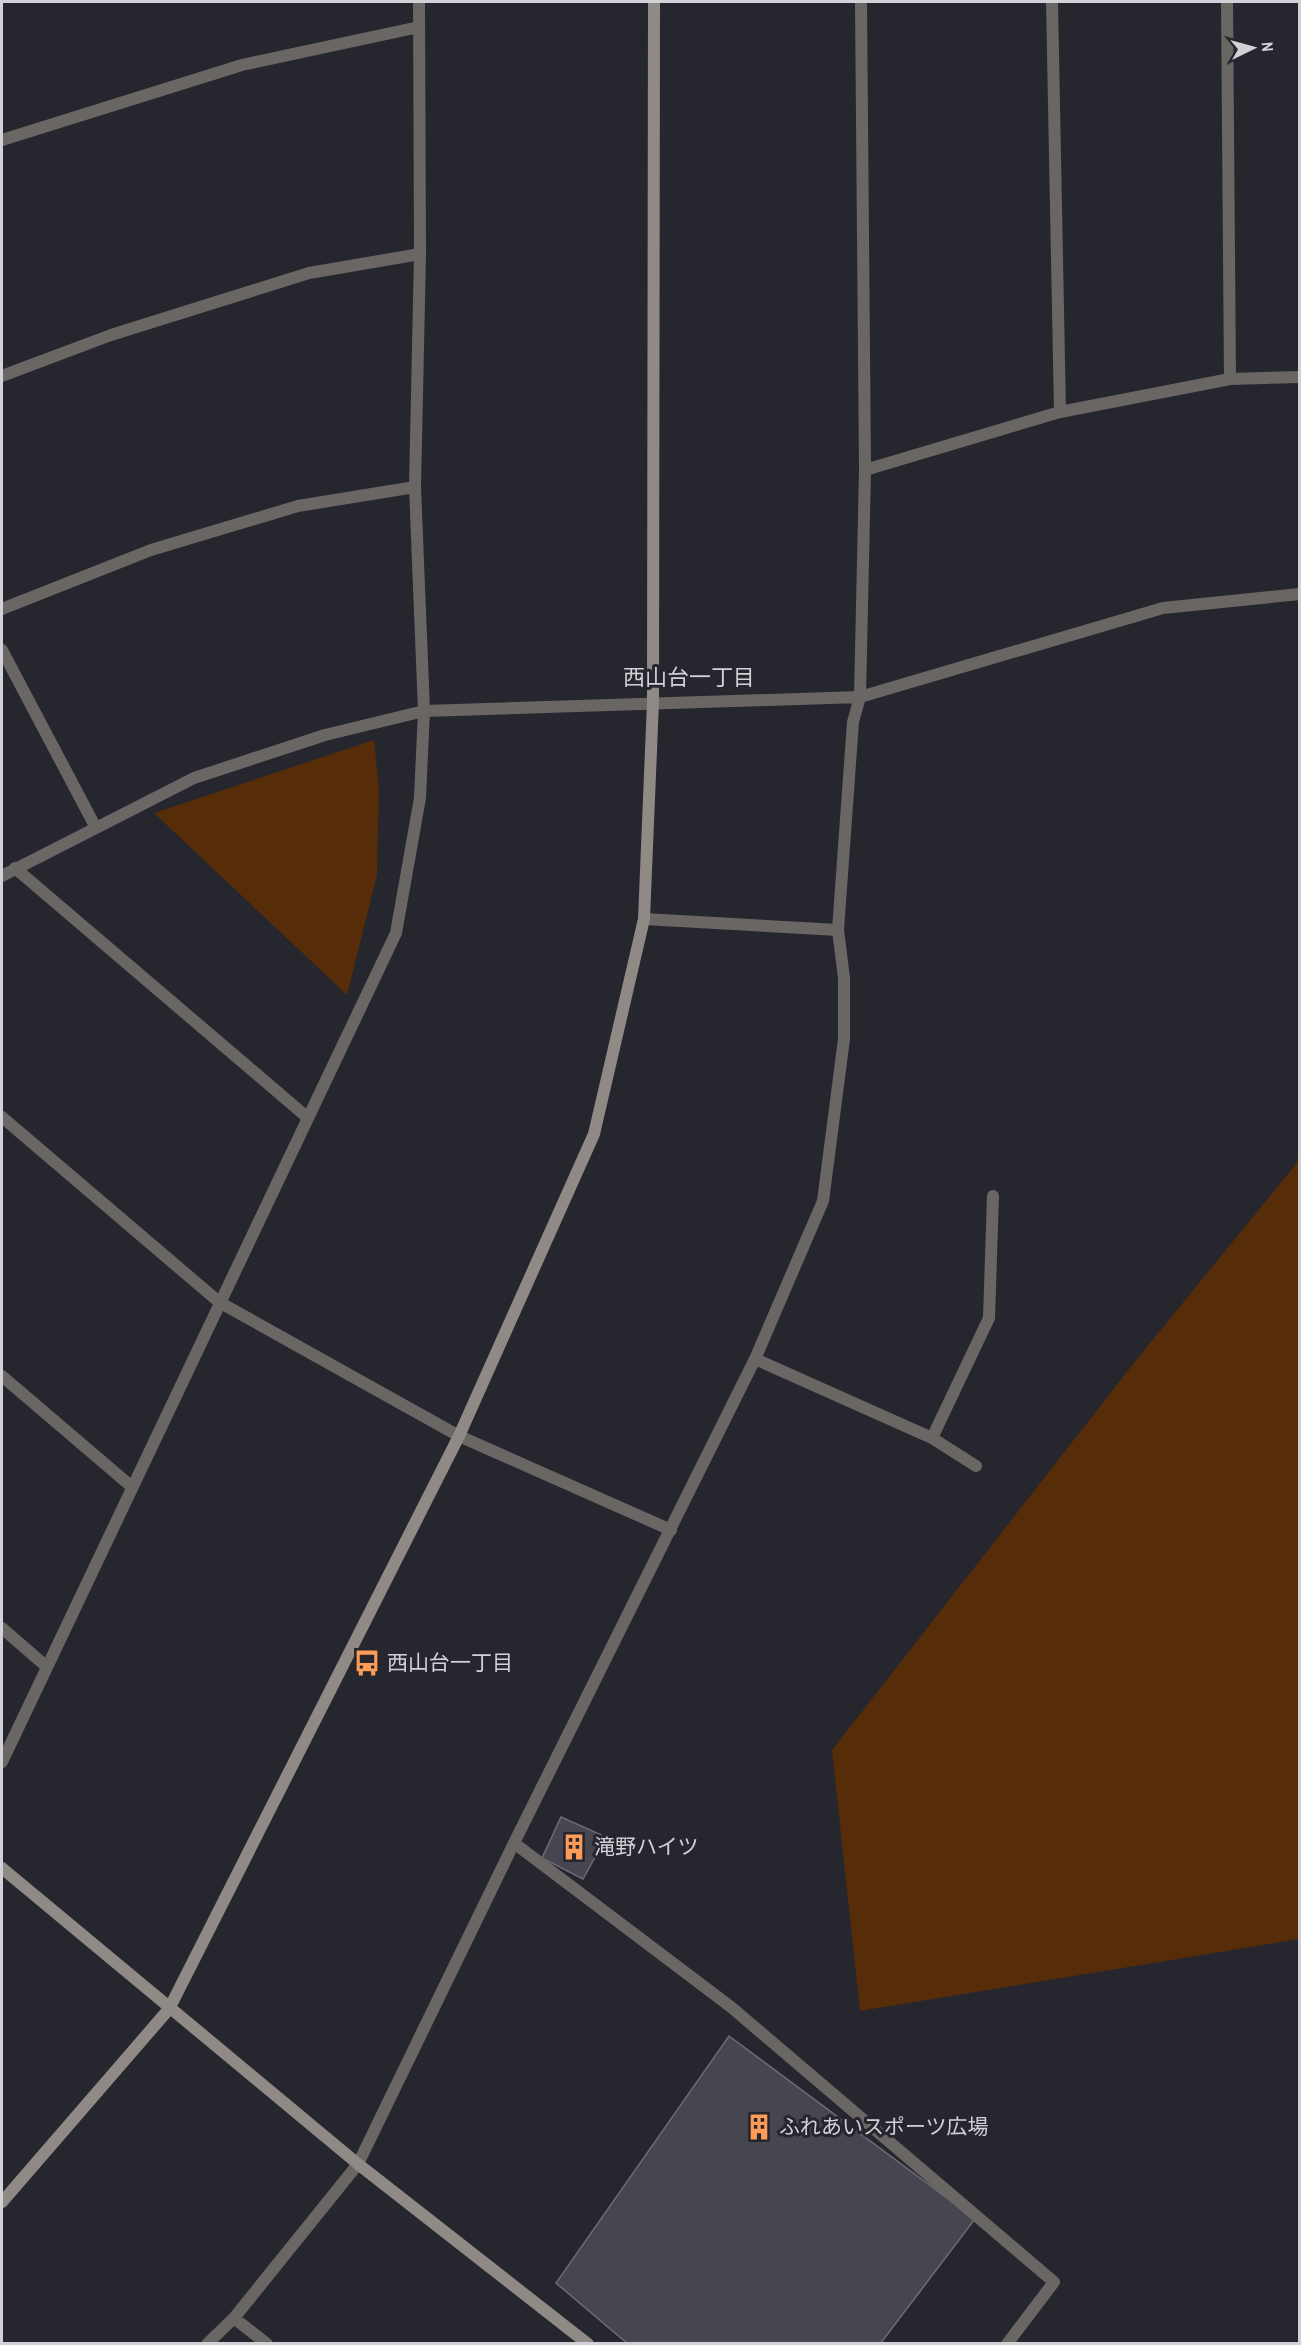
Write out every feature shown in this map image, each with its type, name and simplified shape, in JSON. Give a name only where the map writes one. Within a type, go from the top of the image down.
[{"type":"street","points":[[2,1762],[396,933],[420,798],[424,711],[415,487],[420,254],[419,2]]},
{"type":"street","points":[[2,2202],[169,2009],[459,1436],[594,1134],[644,919],[653,702],[654,2]]},
{"type":"street","points":[[207,2343],[234,2318],[358,2164],[514,1843],[755,1359],[823,1201],[844,1039],[844,978],[838,930],[853,722],[860,697],[865,470],[861,2]]},
{"type":"street","points":[[1052,2],[1060,412]]},
{"type":"street","points":[[1227,2],[1230,379]]},
{"type":"street","points":[[2,140],[242,65],[419,27]]},
{"type":"street","points":[[2,376],[111,335],[309,273],[420,254]]},
{"type":"street","points":[[865,470],[1060,412],[1230,379],[1299,377]]},
{"type":"street","points":[[2,609],[151,550],[287,509],[415,487]]},
{"type":"street","points":[[2,876],[194,778],[325,735],[424,711],[860,697],[1163,608],[1299,594]]},
{"type":"street","points":[[2,650],[96,828]]},
{"type":"street","points":[[15,868],[308,1118]]},
{"type":"street","points":[[644,919],[838,930]]},
{"type":"street","points":[[2,1117],[219,1302],[459,1436],[671,1530]]},
{"type":"street","points":[[932,1438],[989,1318],[993,1196]]},
{"type":"street","points":[[755,1359],[932,1438],[976,1466]]},
{"type":"street","points":[[2,1376],[132,1487]]},
{"type":"street","points":[[2,1628],[47,1667]]},
{"type":"street","points":[[514,1843],[731,2007],[1054,2282],[1007,2343]]},
{"type":"street","points":[[2,1868],[358,2164],[588,2343]]},
{"type":"street","points":[[234,2318],[267,2343]]},
{"type":"shaded area","points":[[374,740],[379,788],[377,875],[347,995],[154,813]]},
{"type":"shaded area","points":[[1299,1157],[1299,1939],[860,2011],[832,1750],[1137,1359],[1296,1164]]},
{"type":"building","name":"滝野ハイツ","points":[[561,1817],[606,1837],[583,1879],[542,1858]]},
{"type":"building","name":"ふれあいスポーツ広場","points":[[729,2036],[975,2219],[880,2344],[628,2344],[556,2283]]},
{"type":"place","name":"西山台一丁目","points":[[367,1663]]},
{"type":"place","name":"滝野ハイツ","points":[[574,1847]]},
{"type":"place","name":"ふれあいスポーツ広場","points":[[759,2127]]},
{"type":"district","name":"西山台一丁目","points":[[689,677]]}]
